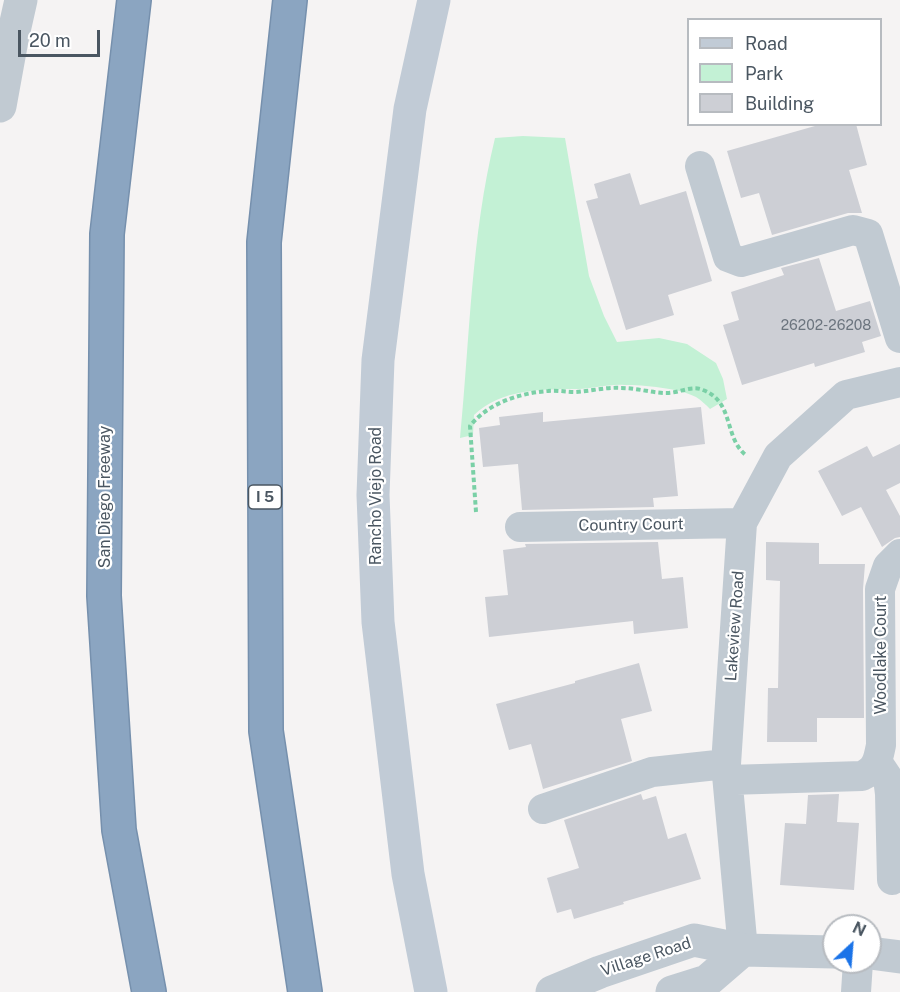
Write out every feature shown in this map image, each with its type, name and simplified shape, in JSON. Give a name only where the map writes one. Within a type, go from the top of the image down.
[{"type":"highway","name":"San Diego Freeway","points":[[134,0],[107,234],[104,596],[119,830],[148,992]]},
{"type":"highway","name":"I 5","points":[[290,0],[264,242],[266,730],[305,992]]},
{"type":"main road","name":"Rancho Viejo Road","points":[[431,992],[408,874],[378,622],[373,495],[378,360],[410,109],[434,0]]},
{"type":"street","points":[[0,106],[21,0]]},
{"type":"street","points":[[700,166],[728,257],[741,262],[853,230],[868,234],[900,338]]},
{"type":"street","name":"Lakeview Road","points":[[743,950],[727,772],[742,522],[778,456],[846,395],[900,382]]},
{"type":"street","name":"Country Court","points":[[520,527],[742,522]]},
{"type":"street","name":"Woodlake Court","points":[[892,880],[890,786],[888,778],[878,763],[881,745],[880,589],[888,566],[900,554]]},
{"type":"street","points":[[543,809],[652,772],[862,776],[871,772],[878,763]]},
{"type":"street","name":"Village Road","points":[[552,992],[600,972],[694,940],[743,950],[822,952]]},
{"type":"street","points":[[672,992],[707,981],[743,950]]},
{"type":"street","points":[[882,955],[900,957]]},
{"type":"street","points":[[856,992],[857,974]]},
{"type":"path","points":[[476,513],[470,426],[486,409],[507,400],[550,390],[576,392],[622,388],[668,393],[690,388],[702,389],[715,396],[725,408],[738,449],[770,472]]},
{"type":"green space","points":[[523,136],[565,138],[589,276],[604,316],[617,342],[659,338],[687,344],[716,363],[723,379],[727,399],[710,409],[698,398],[689,394],[661,388],[612,385],[584,389],[536,390],[509,395],[485,406],[474,415],[473,435],[460,438],[472,287],[487,175],[495,138]]},
{"type":"building","points":[[815,126],[857,126],[867,165],[849,170],[862,213],[848,213],[772,235],[759,193],[741,198],[727,151]]},
{"type":"building","points":[[630,173],[640,205],[686,191],[712,281],[668,295],[674,315],[626,330],[586,201],[598,198],[594,184]]},
{"type":"building","points":[[819,258],[836,311],[870,301],[881,336],[862,342],[865,352],[815,367],[814,363],[742,385],[723,325],[739,320],[731,292],[784,275],[781,268]]},
{"type":"building","points":[[701,407],[705,444],[673,448],[678,496],[653,498],[654,507],[522,510],[518,464],[483,467],[479,428],[500,425],[499,417],[543,412],[543,422]]},
{"type":"building","points":[[900,444],[900,483],[886,490],[900,516],[900,537],[882,547],[861,507],[842,516],[818,471],[867,446],[873,457]]},
{"type":"building","points":[[658,542],[662,579],[683,577],[688,628],[634,634],[633,621],[489,637],[485,597],[508,595],[503,550],[526,547],[525,544]]},
{"type":"building","points":[[766,542],[819,543],[819,564],[865,564],[863,589],[864,718],[817,718],[817,742],[767,742],[768,688],[778,688],[780,581],[766,580]]},
{"type":"building","points":[[639,663],[652,711],[621,719],[632,761],[543,789],[531,744],[509,750],[496,704]]},
{"type":"building","points":[[641,794],[643,800],[656,796],[668,839],[686,833],[701,879],[574,919],[571,909],[557,913],[547,878],[579,868],[564,820]]},
{"type":"building","points":[[839,794],[837,822],[859,823],[854,890],[780,885],[785,823],[806,824],[808,795]]}]
